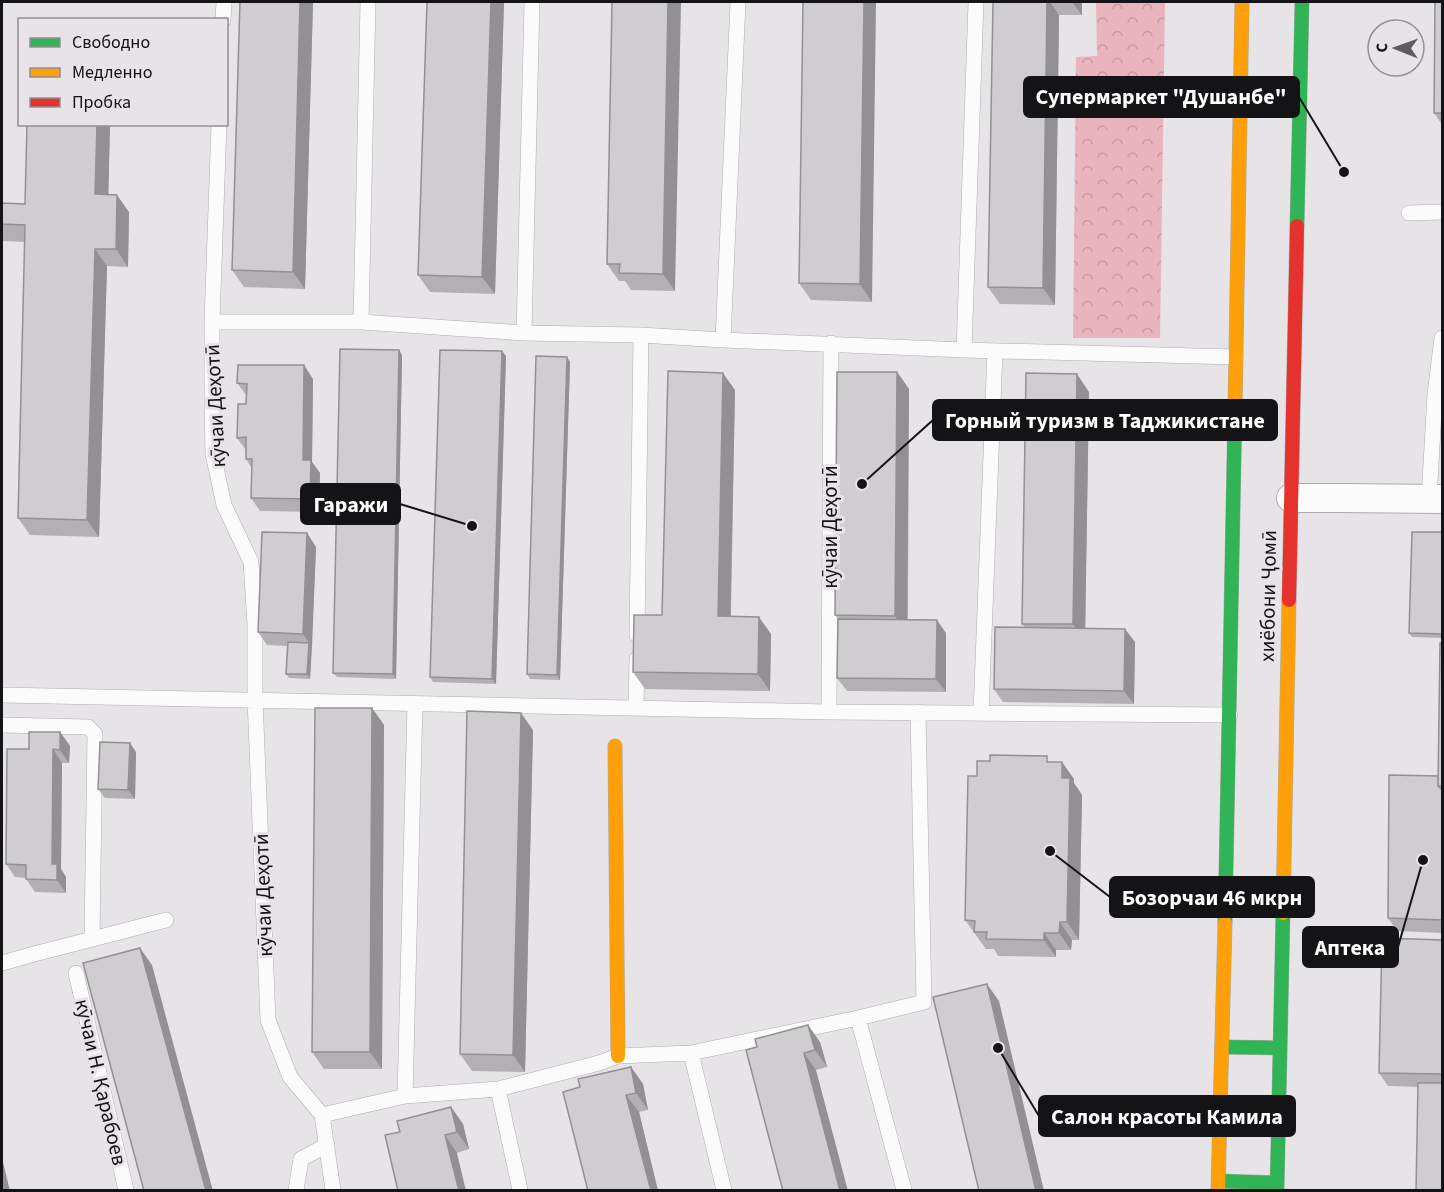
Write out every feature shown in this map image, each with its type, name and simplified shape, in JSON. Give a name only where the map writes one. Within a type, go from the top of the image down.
[{"type":"main road","name":"хиёбони Ҷомӣ","points":[[1219,1186],[1230,715],[1242,2]]},
{"type":"main road","name":"хиёбони Ҷомӣ","points":[[1277,1187],[1302,2]]},
{"type":"main road","points":[[615,746],[618,1056]]},
{"type":"main road","points":[[1222,1047],[1280,1048]]},
{"type":"main road","points":[[1219,1186],[1277,1187]]},
{"type":"street","points":[[1291,498],[1436,499]]},
{"type":"lane","points":[[223,18],[224,2]]},
{"type":"lane","points":[[362,322],[368,2]]},
{"type":"lane","points":[[524,333],[532,2]]},
{"type":"lane","points":[[723,340],[738,2]]},
{"type":"lane","points":[[964,350],[976,2]]},
{"type":"lane","name":"кӯчаи Деҳотӣ","points":[[219,126],[212,322],[213,454],[224,505],[251,562],[268,1020],[290,1077],[322,1115]]},
{"type":"lane","points":[[1409,213],[1443,212]]},
{"type":"lane","name":"кӯчаи Деҳотӣ","points":[[212,322],[362,322],[524,333],[641,334],[723,340],[964,350],[1236,357]]},
{"type":"lane","points":[[636,708],[641,334]]},
{"type":"lane","points":[[1436,499],[1435,394],[1443,338]]},
{"type":"lane","name":"кӯчаи Деҳотӣ","points":[[829,712],[831,343]]},
{"type":"lane","points":[[981,713],[994,351]]},
{"type":"lane","points":[[2,695],[829,712],[1230,715]]},
{"type":"lane","points":[[405,1095],[415,704]]},
{"type":"lane","points":[[333,1191],[322,1115],[405,1095],[498,1089],[618,1056],[691,1053],[924,1002],[918,712]]},
{"type":"lane","points":[[2,725],[88,726],[95,734],[92,939]]},
{"type":"lane","points":[[2,963],[166,920]]},
{"type":"lane","name":"кӯчаи Н. Қарабоев","points":[[76,973],[126,1191]]},
{"type":"lane","points":[[858,1018],[904,1191]]},
{"type":"lane","points":[[691,1053],[724,1191]]},
{"type":"lane","points":[[498,1089],[520,1191]]},
{"type":"lane","points":[[296,1191],[301,1159],[327,1146]]},
{"type":"green space","points":[[1096,2],[1165,2],[1160,338],[1073,338],[1076,57],[1097,56]]},
{"type":"building","points":[[240,2],[300,2],[293,272],[232,270]]},
{"type":"building","points":[[427,2],[491,2],[482,277],[418,275]]},
{"type":"building","points":[[612,2],[668,2],[663,274],[619,273],[620,264],[607,264]]},
{"type":"building","points":[[803,2],[864,2],[860,284],[799,283]]},
{"type":"building","points":[[993,2],[1047,2],[1043,288],[988,287]]},
{"type":"building","points":[[1435,2],[1443,2],[1443,113],[1434,113]]},
{"type":"building","points":[[27,126],[97,126],[95,194],[117,195],[116,249],[95,249],[87,520],[18,518],[25,225],[2,224],[2,203],[25,204]]},
{"type":"building","points":[[340,349],[399,350],[393,674],[333,673]]},
{"type":"building","points":[[440,350],[502,351],[492,679],[430,677]]},
{"type":"building","points":[[536,356],[567,357],[557,675],[527,674]]},
{"type":"building","points":[[238,365],[304,365],[303,460],[311,460],[310,499],[251,498],[252,459],[246,459],[246,437],[237,438],[238,404],[246,404],[247,384],[237,383]]},
{"type":"building","points":[[668,371],[723,373],[718,616],[759,617],[758,674],[633,672],[634,615],[662,615]]},
{"type":"building","points":[[837,372],[897,372],[895,616],[835,615]]},
{"type":"building","points":[[1026,373],[1077,374],[1073,624],[1022,624]]},
{"type":"building","points":[[262,532],[307,533],[303,634],[258,632]]},
{"type":"building","points":[[1412,532],[1443,532],[1443,634],[1409,633]]},
{"type":"building","points":[[838,619],[937,620],[936,679],[837,678]]},
{"type":"building","points":[[995,627],[1125,629],[1124,691],[994,689]]},
{"type":"building","points":[[288,642],[309,643],[307,674],[286,674]]},
{"type":"building","points":[[1440,643],[1443,643],[1443,786],[1438,786]]},
{"type":"building","points":[[315,708],[372,708],[370,1052],[312,1052]]},
{"type":"building","points":[[467,711],[521,713],[513,1055],[460,1054]]},
{"type":"building","points":[[29,732],[60,732],[60,750],[53,749],[52,864],[57,864],[57,880],[26,879],[26,865],[6,864],[7,749],[29,749]]},
{"type":"building","points":[[100,742],[130,743],[128,790],[98,789]]},
{"type":"building","points":[[990,755],[1047,756],[1047,762],[1062,762],[1062,778],[1070,778],[1067,922],[1060,922],[1059,933],[1044,933],[1044,940],[986,939],[987,932],[974,932],[975,921],[965,920],[968,776],[977,776],[977,761],[990,761]]},
{"type":"building","points":[[1389,775],[1438,776],[1438,786],[1443,790],[1443,920],[1388,918]]},
{"type":"building","points":[[1382,938],[1443,940],[1443,1074],[1379,1073]]},
{"type":"building","points":[[140,948],[206,1191],[144,1191],[83,963]]},
{"type":"building","points":[[987,984],[1036,1191],[979,1191],[933,997]]},
{"type":"building","points":[[808,1025],[815,1050],[804,1053],[840,1191],[783,1191],[746,1050],[757,1047],[755,1039]]},
{"type":"building","points":[[631,1067],[636,1093],[626,1095],[651,1191],[588,1191],[563,1092],[580,1087],[578,1079]]},
{"type":"building","points":[[1418,1083],[1443,1083],[1443,1191],[1416,1191]]},
{"type":"building","points":[[451,1107],[457,1132],[445,1135],[459,1191],[398,1191],[385,1135],[400,1132],[397,1121]]},
{"type":"traffic: fast","points":[[1297,226],[1302,2]]},
{"type":"traffic: fast","points":[[1225,923],[1235,407]]},
{"type":"traffic: fast","points":[[1277,1190],[1283,913]]},
{"type":"traffic: fast","points":[[1222,1047],[1280,1048]]},
{"type":"traffic: fast","points":[[1219,1181],[1277,1183]]},
{"type":"traffic: slow","points":[[1235,407],[1242,2]]},
{"type":"traffic: slow","points":[[1283,913],[1289,600]]},
{"type":"traffic: slow","points":[[615,746],[618,1056]]},
{"type":"traffic: slow","points":[[1218,1190],[1225,923]]},
{"type":"traffic: jam","points":[[1289,600],[1297,226]]},
{"type":"place","name":"Супермаркет \"Душанбе\"","points":[[1344,172]]},
{"type":"place","name":"Горный туризм в Таджикистане","points":[[862,484]]},
{"type":"place","name":"Гаражи","points":[[472,526]]},
{"type":"place","name":"Бозорчаи 46 мкрн","points":[[1050,851]]},
{"type":"place","name":"Аптека","points":[[1423,860]]},
{"type":"place","name":"Салон красоты Камила","points":[[998,1048]]}]
